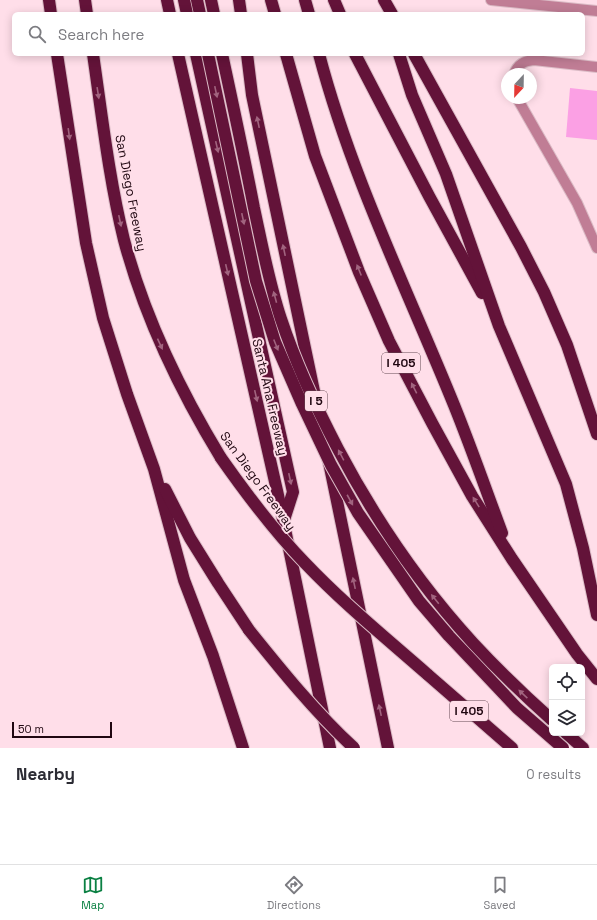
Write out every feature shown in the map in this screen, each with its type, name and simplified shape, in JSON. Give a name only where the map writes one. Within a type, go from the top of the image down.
[{"type":"highway","points":[[50,0],[52,12]]},
{"type":"highway","points":[[84,0],[87,12]]},
{"type":"highway","points":[[167,0],[170,12]]},
{"type":"highway","points":[[184,0],[187,12]]},
{"type":"highway","points":[[197,0],[200,12]]},
{"type":"highway","points":[[211,0],[214,12]]},
{"type":"highway","points":[[239,0],[241,12]]},
{"type":"highway","points":[[271,0],[274,12]]},
{"type":"highway","points":[[305,0],[308,12]]},
{"type":"highway","points":[[334,0],[339,12]]},
{"type":"highway","points":[[383,0],[386,12]]},
{"type":"highway","points":[[383,0],[391,12]]},
{"type":"highway","points":[[57,56],[86,243],[103,318],[127,394],[154,469],[184,580],[214,656],[243,748]]},
{"type":"highway","name":"San Diego Freeway","points":[[93,56],[114,190],[124,240],[140,292],[155,333],[193,412],[221,458],[255,505],[305,564],[354,610],[512,748]]},
{"type":"highway","name":"Santa Ana Freeway","points":[[178,56],[284,521],[330,748]]},
{"type":"highway","points":[[196,56],[293,492],[284,521]]},
{"type":"highway","points":[[208,56],[258,289],[274,342],[331,465],[358,513],[419,601],[449,636],[517,708],[563,748]]},
{"type":"highway","points":[[222,56],[265,258],[281,319],[304,378],[326,425],[364,497],[421,582],[499,671],[549,717]]},
{"type":"highway","name":"I 5","points":[[246,56],[252,95],[388,748]]},
{"type":"highway","name":"I 405","points":[[287,56],[315,156],[359,272],[389,341],[472,496],[512,559],[577,654],[597,679]]},
{"type":"highway","points":[[320,56],[337,116],[362,184],[454,406],[512,559]]},
{"type":"highway","points":[[356,56],[499,326]]},
{"type":"highway","points":[[400,56],[412,95],[446,174],[499,326],[566,484],[583,548],[597,615]]},
{"type":"highway","points":[[415,56],[521,247],[544,292],[567,345],[597,434]]},
{"type":"highway","points":[[154,469],[190,538],[249,630],[290,681],[333,729],[354,748]]},
{"type":"highway","points":[[569,736],[583,748]]},
{"type":"lane","points":[[491,0],[597,11]]},
{"type":"lane","points":[[517,68],[526,60],[597,67]]},
{"type":"lane","points":[[520,104],[577,203],[597,248]]},
{"type":"building","points":[[570,88],[597,91],[597,140],[566,137]]}]
